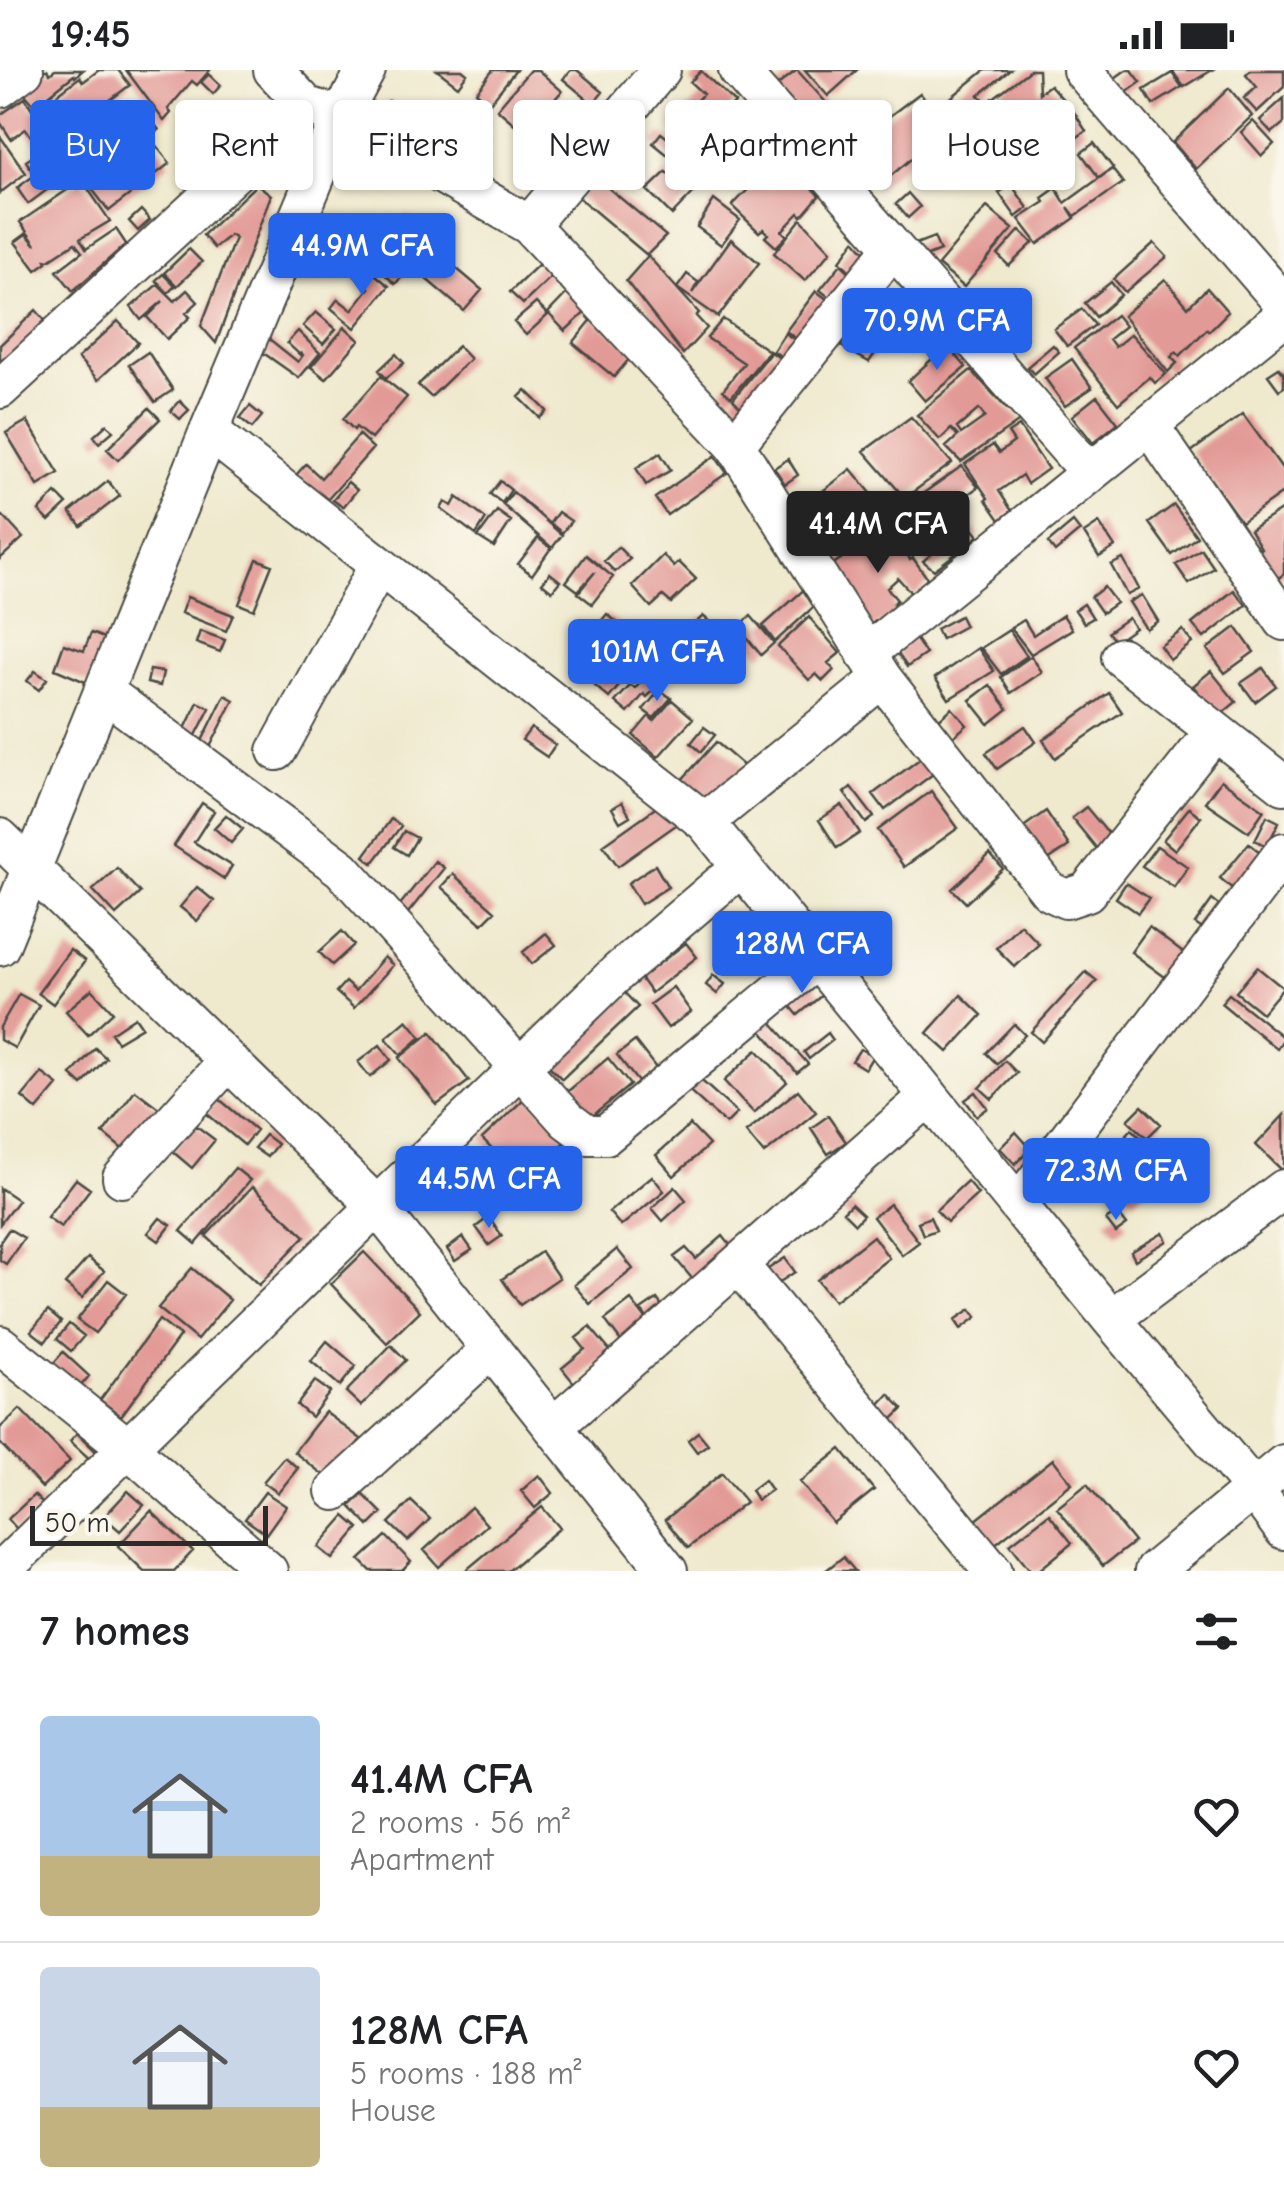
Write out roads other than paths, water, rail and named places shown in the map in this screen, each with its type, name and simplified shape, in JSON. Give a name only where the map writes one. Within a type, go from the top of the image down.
[{"type":"street","points":[[0,88],[24,70]]},
{"type":"street","points":[[273,70],[324,111],[529,225],[734,445],[874,666],[1048,891],[1066,900],[1087,892],[1215,731]]},
{"type":"street","points":[[0,389],[324,111],[366,70]]},
{"type":"street","points":[[529,225],[661,70]]},
{"type":"street","points":[[738,70],[1090,473]]},
{"type":"street","points":[[705,822],[874,666],[1149,425],[1281,297],[1082,70]]},
{"type":"street","points":[[0,946],[209,431],[324,111]]},
{"type":"street","points":[[734,445],[894,248]]},
{"type":"street","points":[[1149,425],[1284,621]]},
{"type":"street","points":[[209,431],[705,822],[1284,1530]]},
{"type":"street","points":[[277,751],[379,565]]},
{"type":"street","points":[[1121,657],[1284,786]]},
{"type":"street","points":[[103,692],[342,869],[567,1120],[587,1134],[606,1134],[816,959]]},
{"type":"street","points":[[0,838],[377,1206],[668,1571]]},
{"type":"street","points":[[1018,1205],[1284,852]]},
{"type":"street","points":[[2,1571],[618,972],[741,867]]},
{"type":"street","points":[[122,1178],[228,1061]]},
{"type":"street","points":[[553,1427],[929,1096]]},
{"type":"street","points":[[1111,1319],[1284,1189]]},
{"type":"street","points":[[738,1264],[993,1571]]},
{"type":"street","points":[[0,1345],[127,1447],[268,1571]]},
{"type":"street","points":[[335,1491],[491,1349]]},
{"type":"street","points":[[1154,1571],[1284,1464]]}]
